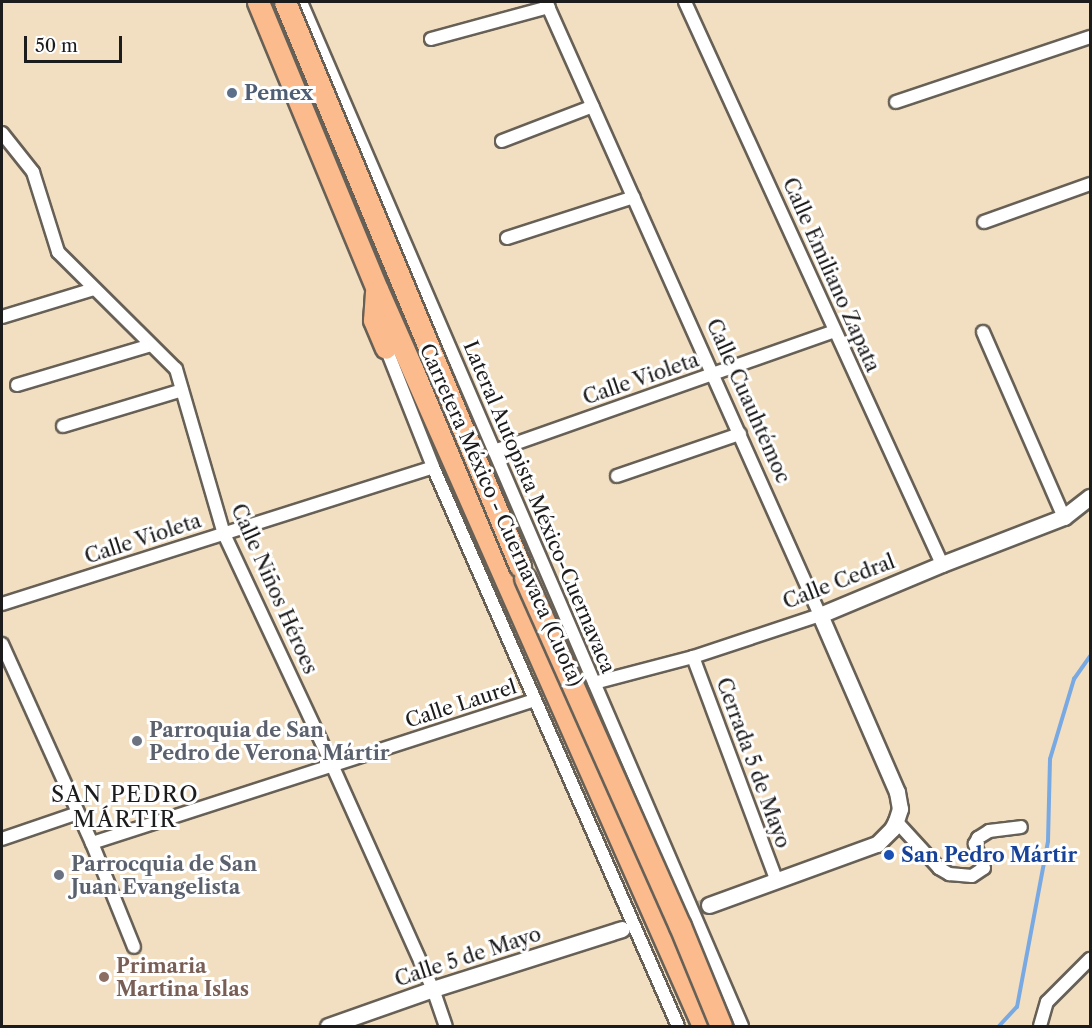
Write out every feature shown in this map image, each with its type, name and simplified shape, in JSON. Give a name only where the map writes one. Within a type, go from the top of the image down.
[{"type":"highway","name":"Carretera México - Cuernavaca (Cuota)","points":[[258,2],[377,289],[703,1026]]},
{"type":"highway","points":[[268,2],[713,1026]]},
{"type":"highway","name":"Carretera México - Cuernavaca (Cuota)","points":[[283,2],[351,182],[684,925],[727,1026]]},
{"type":"highway","points":[[283,2],[523,572],[680,926],[721,1026]]},
{"type":"highway","points":[[377,289],[374,320],[386,348]]},
{"type":"street","name":"Lateral Autopista México-Cuernavaca","points":[[301,2],[742,1026]]},
{"type":"street","name":"Calle Emiliano Zapata","points":[[686,2],[942,564]]},
{"type":"street","points":[[431,39],[547,4]]},
{"type":"street","name":"Calle Cuauhtémoc","points":[[547,4],[740,434],[897,792],[900,809],[896,821]]},
{"type":"street","points":[[896,102],[1090,37]]},
{"type":"street","points":[[502,141],[593,106]]},
{"type":"street","name":"Calle Niños Héroes","points":[[2,133],[33,172],[58,252],[176,369],[224,534],[333,767],[433,989],[446,1026]]},
{"type":"street","points":[[984,222],[1090,184]]},
{"type":"street","points":[[507,238],[634,197]]},
{"type":"street","points":[[2,317],[94,289]]},
{"type":"street","name":"Calle Violeta","points":[[494,451],[835,331]]},
{"type":"street","points":[[983,332],[1064,517]]},
{"type":"street","points":[[17,385],[151,345]]},
{"type":"street","points":[[386,348],[433,467],[678,1026]]},
{"type":"street","points":[[63,426],[182,390]]},
{"type":"street","points":[[617,476],[740,434]]},
{"type":"street","name":"Calle Violeta","points":[[2,604],[433,467]]},
{"type":"street","name":"Calle Cedral","points":[[594,683],[693,657],[820,615],[942,564],[1064,517],[1090,497]]},
{"type":"street","points":[[2,644],[92,843],[134,947]]},
{"type":"street","name":"Cerrada 5 de Mayo","points":[[693,657],[777,882]]},
{"type":"street","name":"Calle Laurel","points":[[92,843],[333,767],[534,700]]},
{"type":"street","points":[[2,839],[78,813]]},
{"type":"street","points":[[709,905],[877,844],[887,835],[896,821],[939,868],[949,874],[972,876],[984,868],[975,844],[978,838],[989,831],[1021,827]]},
{"type":"street","name":"Calle 5 de Mayo","points":[[328,1026],[433,989],[622,929]]},
{"type":"street","points":[[1040,1026],[1047,1002],[1090,959]]},
{"type":"waterway","points":[[999,1026],[1017,1007],[1048,841],[1050,759],[1074,679],[1090,656]]},
{"type":"tunnel","points":[[623,929],[709,905]]},
{"type":"place","name":"Pemex","points":[[232,93]]},
{"type":"place","name":"Parroquia de San Pedro de Verona Mártir","points":[[137,741]]},
{"type":"place","name":"San Pedro Mártir","points":[[889,855]]},
{"type":"place","name":"Parrocquia de San Juan Evangelista","points":[[59,875]]},
{"type":"place","name":"Primaria Martina Islas","points":[[104,977]]},
{"type":"district","name":"SAN PEDRO MÁRTIR","points":[[125,806]]}]
